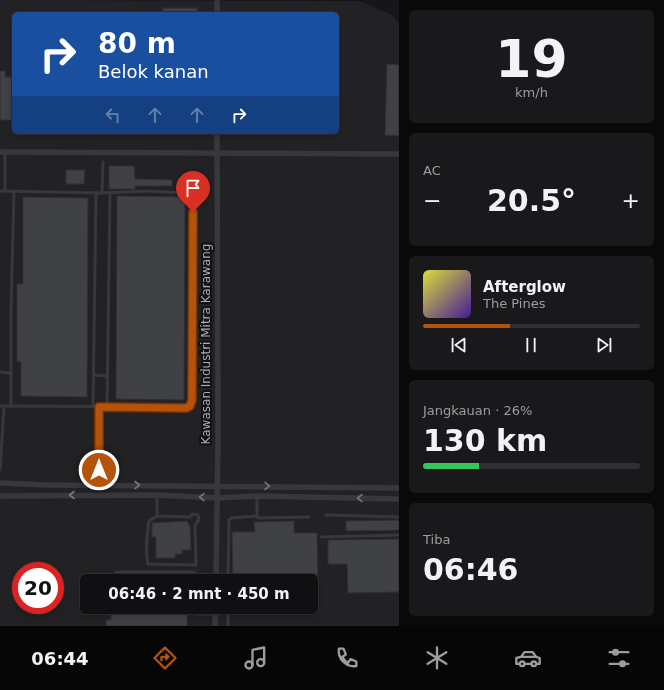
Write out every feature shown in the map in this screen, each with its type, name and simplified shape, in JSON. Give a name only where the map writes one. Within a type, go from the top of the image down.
[{"type":"street","points":[[216,0],[216,12]]},
{"type":"street","name":"Kawasan Industri Mitra Karawang","points":[[217,134],[218,498]]},
{"type":"street","points":[[3,152],[283,152],[399,154]]},
{"type":"street","points":[[0,483],[47,485],[399,488]]},
{"type":"street","points":[[0,496],[157,495],[218,498],[257,496],[399,499]]},
{"type":"street","points":[[216,574],[218,498]]},
{"type":"street","points":[[215,614],[215,626]]},
{"type":"lane","points":[[3,152],[5,191]]},
{"type":"lane","points":[[102,193],[103,162]]},
{"type":"lane","points":[[0,191],[102,193],[180,192],[187,193],[193,200],[192,400],[190,406],[186,408],[93,406],[2,407],[0,470]]},
{"type":"lane","points":[[11,407],[14,192]]},
{"type":"lane","points":[[93,406],[96,192]]},
{"type":"lane","points":[[107,407],[110,193]]},
{"type":"lane","points":[[0,372],[11,373]]},
{"type":"lane","points":[[94,375],[108,376]]},
{"type":"lane","points":[[99,407],[99,485]]},
{"type":"lane","points":[[157,495],[157,516]]},
{"type":"lane","points":[[257,496],[257,516]]},
{"type":"lane","points":[[193,514],[198,515],[199,520],[195,525],[196,565],[148,564],[146,556],[149,521],[157,516],[190,517],[193,514]]},
{"type":"lane","points":[[228,574],[229,520],[231,518],[257,516],[261,518],[309,517]]},
{"type":"lane","points":[[326,516],[399,516]]},
{"type":"lane","points":[[321,538],[399,535]]},
{"type":"lane","points":[[116,572],[195,572],[195,574]]},
{"type":"lane","points":[[228,614],[228,626]]},
{"type":"shaded area","points":[[0,0],[359,1],[392,15],[399,24],[399,626],[0,626]]},
{"type":"building","points":[[163,8],[197,8],[197,12],[163,12]]},
{"type":"building","points":[[387,64],[399,65],[399,136],[385,135]]},
{"type":"building","points":[[0,71],[5,71],[5,77],[12,77],[12,120],[0,120]]},
{"type":"building","points":[[109,166],[134,166],[135,179],[172,180],[172,186],[135,186],[135,189],[109,189]]},
{"type":"building","points":[[66,170],[85,170],[84,184],[66,184]]},
{"type":"building","points":[[117,196],[185,197],[184,400],[116,399]]},
{"type":"building","points":[[23,197],[88,198],[87,397],[21,396],[21,362],[17,361],[17,284],[23,284]]},
{"type":"building","points":[[399,520],[399,530],[346,531],[346,521]]},
{"type":"building","points":[[187,521],[190,527],[191,550],[182,550],[182,554],[175,554],[175,558],[156,558],[156,537],[152,537],[152,523]]},
{"type":"building","points":[[294,521],[294,533],[317,533],[318,574],[233,574],[232,532],[255,532],[254,522]]},
{"type":"building","points":[[399,539],[399,592],[348,593],[347,564],[328,564],[328,540]]},
{"type":"building","points":[[111,614],[187,614],[187,626],[106,626],[106,620],[111,620]]},
{"type":"route","points":[[99,470],[99,407],[186,408],[190,406],[192,400],[193,212]]}]
